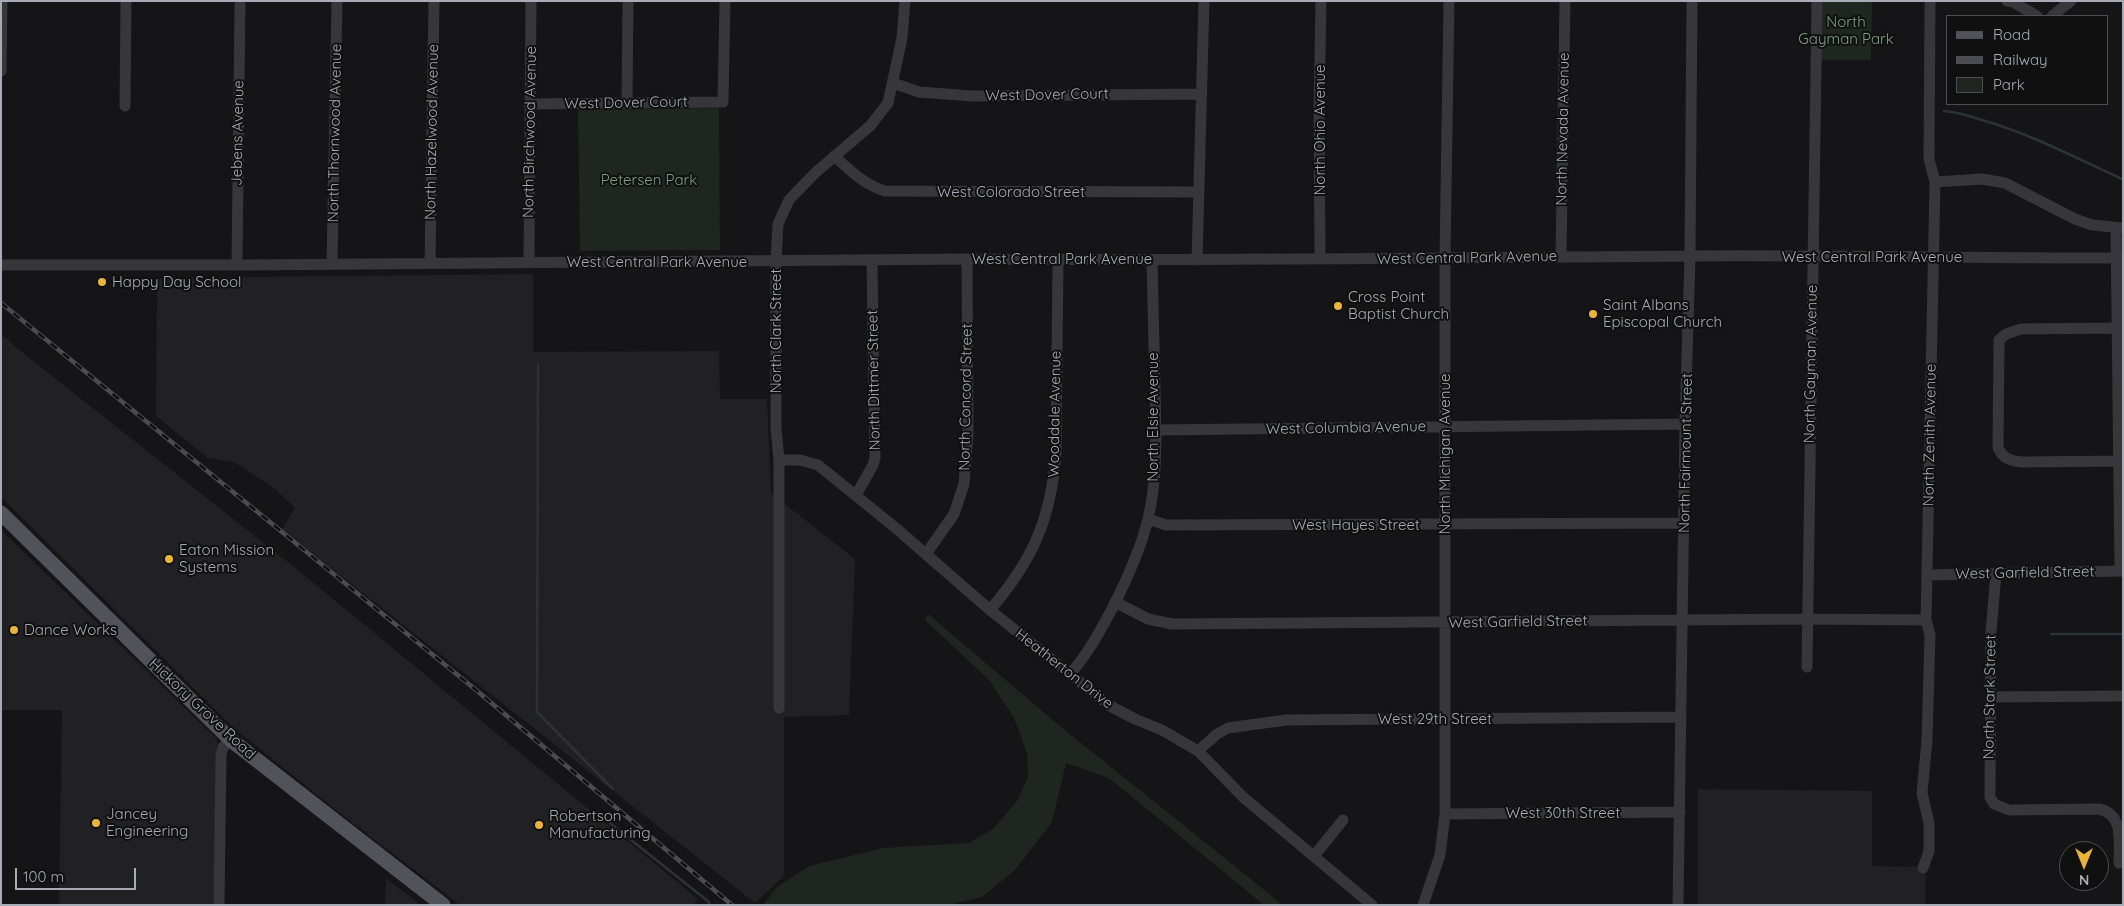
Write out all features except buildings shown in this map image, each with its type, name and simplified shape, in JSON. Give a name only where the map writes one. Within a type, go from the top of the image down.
[{"type":"main road","name":"Hickory Grove Road","points":[[1,513],[231,740],[443,905]]},
{"type":"street","points":[[1,71],[2,1]]},
{"type":"street","points":[[125,106],[126,1]]},
{"type":"street","name":"Jebens Avenue","points":[[237,265],[240,1]]},
{"type":"street","name":"North Thornwood Avenue","points":[[332,264],[337,1]]},
{"type":"street","name":"North Hazelwood Avenue","points":[[430,263],[434,1]]},
{"type":"street","name":"North Birchwood Avenue","points":[[529,262],[531,1]]},
{"type":"street","points":[[627,104],[628,1]]},
{"type":"street","name":"West Dover Court","points":[[529,104],[723,102],[725,1]]},
{"type":"street","name":"North Clark Street","points":[[779,708],[779,460],[776,428],[776,261],[778,224],[790,200],[815,173],[870,126],[888,103],[902,38],[905,1]]},
{"type":"street","points":[[1196,260],[1204,1]]},
{"type":"street","name":"North Ohio Avenue","points":[[1320,259],[1319,109],[1322,1]]},
{"type":"street","name":"North Michigan Avenue","points":[[1424,905],[1440,855],[1446,814],[1445,257],[1449,1]]},
{"type":"street","name":"North Nevada Avenue","points":[[1561,257],[1565,1]]},
{"type":"street","name":"North Fairmount Street","points":[[1678,905],[1685,424],[1690,256],[1692,1]]},
{"type":"street","name":"North Gayman Avenue","points":[[1807,667],[1817,1]]},
{"type":"street","name":"North Zenith Avenue","points":[[1923,868],[1929,851],[1929,822],[1922,793],[1927,740],[1930,635],[1926,620],[1935,182],[1928,160],[1930,1]]},
{"type":"street","points":[[2007,1],[2013,2],[2035,15]]},
{"type":"street","points":[[2053,15],[2071,1]]},
{"type":"street","name":"West Dover Court","points":[[893,83],[919,92],[972,96],[1202,94]]},
{"type":"street","name":"West Colorado Street","points":[[834,156],[860,180],[874,188],[885,191],[1199,192]]},
{"type":"street","points":[[1935,182],[1982,180],[2005,184],[2075,219],[2092,224],[2120,228],[2117,328],[2121,460],[2121,571]]},
{"type":"street","name":"West Central Park Avenue","points":[[1,265],[967,259],[1058,261],[1690,256],[2119,258]]},
{"type":"street","name":"North Concord Street","points":[[926,554],[954,514],[964,484],[968,434],[967,259]]},
{"type":"street","name":"North Elsie Avenue","points":[[1070,674],[1082,661],[1115,602],[1143,539],[1148,520],[1155,466],[1156,430],[1152,260]]},
{"type":"street","name":"North Dittmer Street","points":[[856,495],[875,458],[872,261]]},
{"type":"street","name":"Wooddale Avenue","points":[[990,610],[1008,590],[1034,548],[1048,513],[1054,484],[1058,261]]},
{"type":"street","points":[[2117,328],[2020,329],[2006,334],[1999,340],[1998,447],[2000,452],[2012,461],[2121,460]]},
{"type":"street","name":"West Columbia Avenue","points":[[1156,430],[1685,424]]},
{"type":"street","name":"Heatherton Drive","points":[[779,460],[800,460],[818,465],[926,554],[990,610],[1110,706],[1162,730],[1198,751],[1243,798],[1372,905]]},
{"type":"street","name":"West Hayes Street","points":[[1148,520],[1166,525],[1685,524]]},
{"type":"street","name":"West Garfield Street","points":[[1927,575],[2121,571]]},
{"type":"street","name":"North Stark Street","points":[[1996,573],[1991,632],[1990,797],[1994,804],[2009,810],[2099,809],[2111,813],[2116,818],[2119,826],[2119,863]]},
{"type":"street","name":"West Garfield Street","points":[[1115,602],[1148,619],[1172,624],[1807,619],[1926,620]]},
{"type":"street","points":[[1991,697],[2121,696]]},
{"type":"street","name":"West 29th Street","points":[[1198,751],[1217,734],[1228,728],[1250,723],[1286,720],[1681,717]]},
{"type":"street","points":[[219,905],[221,755],[223,747],[231,740]]},
{"type":"street","name":"West 30th Street","points":[[1446,814],[1680,812]]},
{"type":"street","points":[[1314,856],[1343,820]]},
{"type":"shaded area","points":[[533,274],[533,352],[719,351],[720,399],[767,399],[771,493],[855,559],[849,715],[784,717],[784,876],[755,903],[282,529],[295,508],[274,488],[234,462],[208,458],[156,416],[157,278]]},
{"type":"shaded area","points":[[1,334],[299,571],[698,899],[693,905],[460,905],[336,810],[235,729],[1,497]]},
{"type":"shaded area","points":[[1,530],[217,739],[215,905],[59,905],[62,710],[1,710]]},
{"type":"shaded area","points":[[1698,789],[1872,791],[1872,866],[1918,867],[1926,875],[1925,905],[1698,905]]},
{"type":"shaded area","points":[[386,878],[421,905],[385,905]]},
{"type":"green space","name":"North Gayman Park","points":[[1822,1],[1872,1],[1871,60],[1820,60]]},
{"type":"green space","name":"Petersen Park","points":[[719,108],[720,250],[580,251],[578,110]]},
{"type":"green space","points":[[928,614],[1061,727],[1283,905],[1264,905],[1109,778],[1066,763],[1052,822],[1015,870],[982,897],[948,905],[763,905],[777,887],[809,866],[883,848],[969,843],[993,829],[1017,801],[1028,777],[1027,753],[1014,718],[989,680],[925,620]]},
{"type":"waterway","points":[[1944,111],[1954,112],[2018,132],[2122,179]]},
{"type":"waterway","points":[[538,365],[537,712],[613,789]]},
{"type":"waterway","points":[[2051,634],[2123,634]]},
{"type":"waterway","points":[[596,812],[709,902],[709,905]]},
{"type":"railway","points":[[1,303],[476,690],[732,905]]},
{"type":"place","name":"Happy Day School","points":[[102,282]]},
{"type":"place","name":"Cross Point Baptist Church","points":[[1338,306]]},
{"type":"place","name":"Saint Albans Episcopal Church","points":[[1593,314]]},
{"type":"place","name":"Eaton Mission Systems","points":[[169,559]]},
{"type":"place","name":"Dance Works","points":[[14,630]]},
{"type":"place","name":"Jancey Engineering","points":[[96,823]]},
{"type":"place","name":"Robertson Manufacturing","points":[[539,825]]}]
